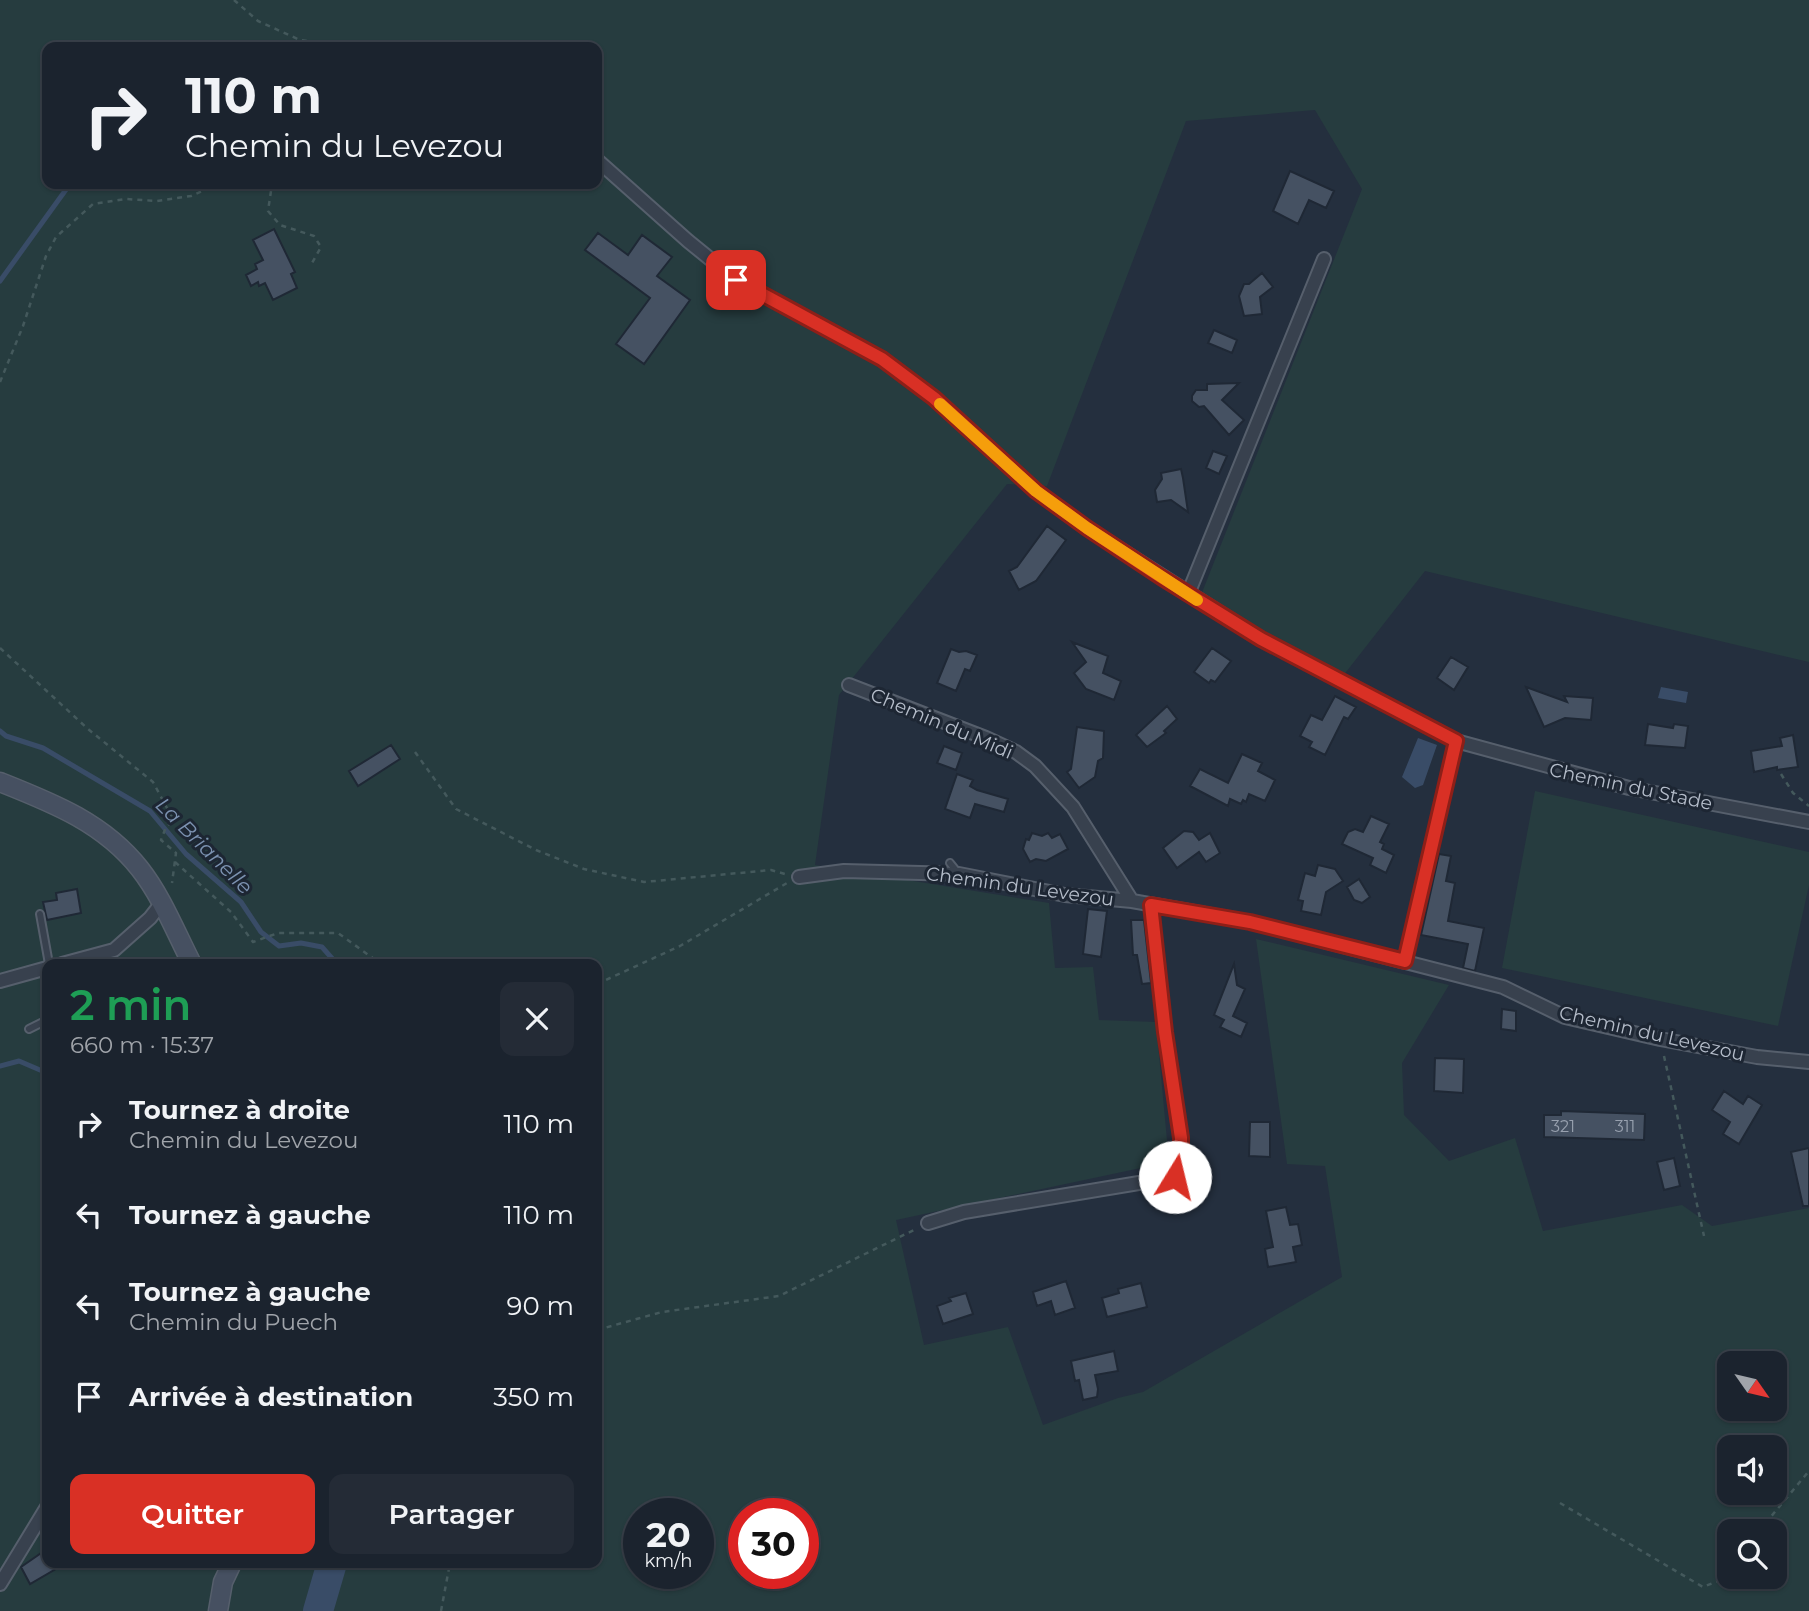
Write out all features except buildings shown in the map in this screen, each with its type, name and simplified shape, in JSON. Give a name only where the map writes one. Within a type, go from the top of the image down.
[{"type":"main road","points":[[0,782],[58,804],[107,836],[141,871],[189,959]]},
{"type":"main road","points":[[218,1611],[223,1582],[230,1568]]},
{"type":"street","name":"Chemin du Stade","points":[[602,164],[736,280],[882,359],[934,398],[1036,491],[1087,528],[1261,639],[1456,741],[1629,788],[1809,822]]},
{"type":"street","points":[[1188,594],[1324,258]]},
{"type":"street","name":"Chemin du Midi","points":[[849,685],[986,738],[1016,752],[1035,766],[1073,807],[1132,901]]},
{"type":"street","points":[[1405,961],[1456,741]]},
{"type":"street","name":"Chemin du Levezou","points":[[799,877],[844,871],[959,874],[1065,895],[1132,901],[1250,922],[1503,987],[1564,1017],[1660,1039],[1809,1062]]},
{"type":"street","points":[[81,959],[114,950],[150,918],[161,904]]},
{"type":"street","points":[[929,1223],[964,1212],[1175,1177],[1181,1156],[1181,1138],[1165,1032],[1151,905]]},
{"type":"street","points":[[0,981],[42,968]]},
{"type":"street","points":[[0,1584],[42,1515]]},
{"type":"lane","points":[[950,863],[959,874]]},
{"type":"lane","points":[[40,914],[47,959]]},
{"type":"lane","points":[[29,1029],[42,1022]]},
{"type":"path","points":[[234,0],[258,21],[300,40],[316,42]]},
{"type":"path","points":[[0,382],[23,327],[46,256],[56,237],[93,204],[127,199],[157,201],[191,196],[207,189]]},
{"type":"path","points":[[273,189],[268,211],[281,225],[314,236],[321,247],[312,263]]},
{"type":"path","points":[[0,648],[88,729],[153,782],[174,821],[166,827],[161,840],[176,853],[175,862],[231,912],[253,942],[278,933],[338,933],[374,959]]},
{"type":"path","points":[[415,752],[456,809],[536,850],[584,869],[645,882],[771,870],[799,877]]},
{"type":"path","points":[[1781,774],[1793,793],[1809,806]]},
{"type":"path","points":[[602,982],[680,946],[799,877]]},
{"type":"path","points":[[1660,1039],[1704,1236]]},
{"type":"path","points":[[602,1329],[662,1312],[779,1296],[929,1223]]},
{"type":"path","points":[[1769,1519],[1809,1471]]},
{"type":"path","points":[[1560,1503],[1703,1587],[1717,1581]]},
{"type":"path","points":[[441,1611],[449,1568]]},
{"type":"green space","points":[[0,0],[1809,0],[1809,662],[1425,571],[1343,676],[1201,595],[1362,189],[1315,110],[1186,121],[1047,486],[1007,484],[839,695],[815,865],[1049,903],[1055,968],[1093,967],[1099,1020],[1156,1022],[1169,1162],[896,1220],[924,1345],[1008,1327],[1043,1425],[1118,1398],[1143,1392],[1342,1277],[1325,1166],[1287,1164],[1256,939],[1449,985],[1402,1063],[1404,1115],[1449,1161],[1515,1138],[1543,1231],[1682,1205],[1712,1226],[1809,1208],[1809,1611],[0,1611]]},
{"type":"green space","points":[[1535,791],[1809,852],[1809,885],[1778,1026],[1502,968]]},
{"type":"water","points":[[1661,687],[1688,692],[1686,703],[1658,698]]},
{"type":"water","points":[[1418,738],[1437,745],[1423,785],[1415,788],[1402,777]]},
{"type":"waterway","points":[[0,281],[66,189]]},
{"type":"waterway","name":"La Brianelle","points":[[0,731],[6,736],[43,748],[150,811],[186,854],[241,902],[261,932],[279,946],[301,943],[322,947],[333,959]]},
{"type":"waterway","points":[[0,1066],[19,1061],[42,1071]]},
{"type":"waterway","points":[[318,1611],[331,1568]]},
{"type":"slow traffic","points":[[940,404],[1036,491],[1197,600]]},
{"type":"route","points":[[736,280],[882,359],[934,398],[1036,491],[1161,577],[1261,639],[1456,741],[1405,961],[1250,922],[1151,905],[1165,1032],[1181,1138],[1181,1156],[1175,1177]]}]
